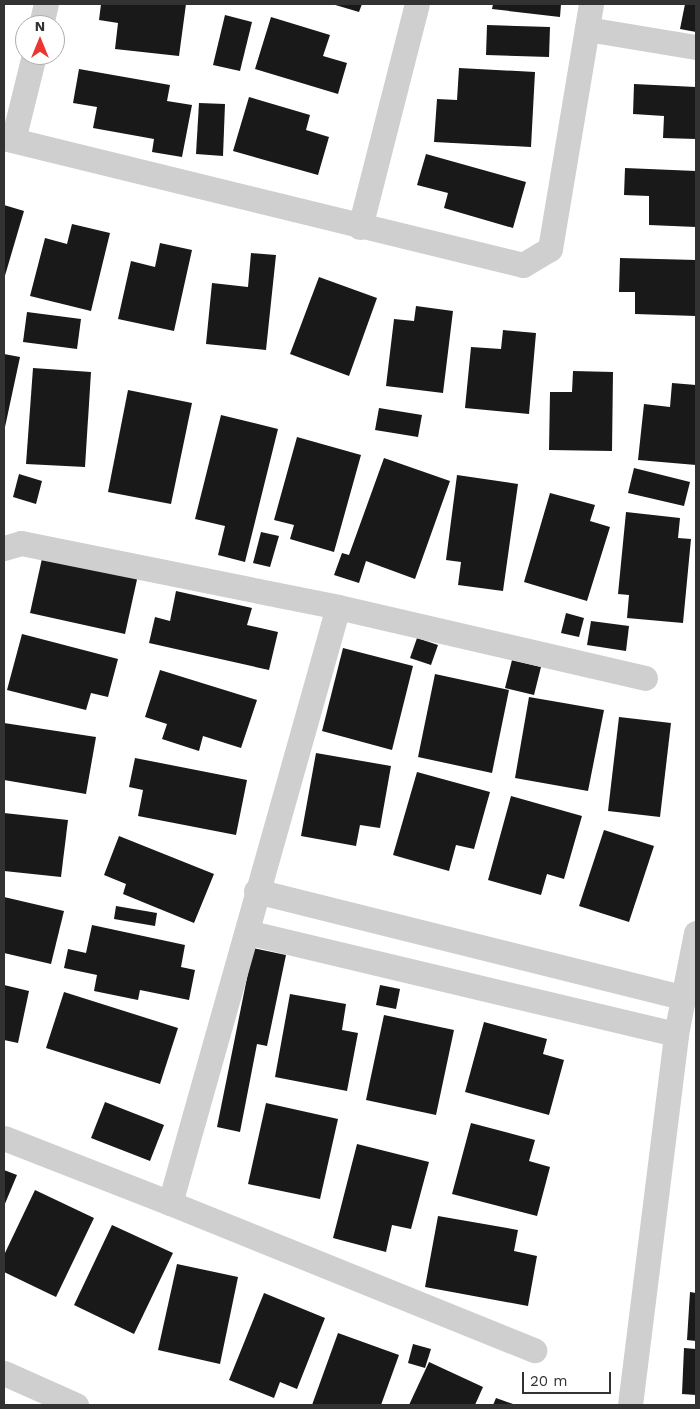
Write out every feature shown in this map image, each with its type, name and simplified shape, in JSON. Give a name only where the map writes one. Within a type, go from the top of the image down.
[{"type":"street","points":[[360,227],[416,4]]},
{"type":"street","points":[[31,65],[8,139],[360,227],[523,265],[550,249],[591,4]]},
{"type":"street","points":[[587,29],[696,47]]},
{"type":"street","points":[[4,548],[21,543],[338,607],[645,678]]},
{"type":"street","points":[[170,1203],[247,932],[256,891],[338,607]]},
{"type":"street","points":[[256,891],[684,998]]},
{"type":"street","points":[[247,932],[676,1034]]},
{"type":"street","points":[[630,1405],[676,1034],[696,933]]},
{"type":"street","points":[[4,1138],[534,1350]]},
{"type":"street","points":[[4,1373],[76,1405]]},
{"type":"building","points":[[101,4],[186,4],[179,56],[115,49],[118,23],[99,20]]},
{"type":"building","points":[[332,4],[362,4],[359,12]]},
{"type":"building","points":[[493,4],[561,4],[560,17],[492,9]]},
{"type":"building","points":[[685,4],[696,4],[696,32],[680,29]]},
{"type":"building","points":[[225,15],[252,22],[240,71],[213,65]]},
{"type":"building","points":[[271,17],[330,35],[323,56],[347,63],[338,94],[255,69]]},
{"type":"building","points":[[487,25],[550,27],[549,57],[486,55]]},
{"type":"building","points":[[459,68],[535,72],[531,147],[434,142],[437,99],[457,100]]},
{"type":"building","points":[[79,69],[170,85],[167,101],[192,105],[182,157],[152,152],[154,139],[93,128],[97,107],[73,103]]},
{"type":"building","points":[[634,84],[696,87],[696,139],[663,138],[664,116],[633,114]]},
{"type":"building","points":[[249,97],[310,115],[306,130],[329,137],[318,175],[233,151]]},
{"type":"building","points":[[199,103],[225,104],[223,156],[196,154]]},
{"type":"building","points":[[426,154],[526,182],[513,228],[444,208],[448,193],[417,185]]},
{"type":"building","points":[[625,168],[696,171],[696,227],[649,225],[649,196],[624,195]]},
{"type":"building","points":[[4,205],[24,211],[4,279]]},
{"type":"building","points":[[72,224],[110,233],[91,311],[30,296],[45,238],[67,244]]},
{"type":"building","points":[[160,243],[192,250],[174,331],[118,319],[131,261],[155,267]]},
{"type":"building","points":[[251,253],[276,255],[266,350],[206,344],[212,283],[248,287]]},
{"type":"building","points":[[620,258],[696,260],[696,316],[635,314],[635,292],[619,292]]},
{"type":"building","points":[[319,277],[377,298],[349,376],[290,354]]},
{"type":"building","points":[[416,306],[453,311],[443,393],[386,386],[394,319],[414,321]]},
{"type":"building","points":[[27,312],[81,319],[77,349],[23,342]]},
{"type":"building","points":[[503,330],[536,333],[529,414],[465,408],[471,347],[501,349]]},
{"type":"building","points":[[4,354],[20,357],[5,427],[4,427]]},
{"type":"building","points":[[33,368],[91,372],[85,467],[26,464]]},
{"type":"building","points":[[573,371],[613,372],[612,451],[549,450],[550,392],[572,392]]},
{"type":"building","points":[[672,383],[696,385],[696,465],[638,460],[644,404],[670,407]]},
{"type":"building","points":[[128,390],[192,403],[171,504],[108,492]]},
{"type":"building","points":[[379,408],[422,415],[418,437],[375,430]]},
{"type":"building","points":[[221,415],[278,429],[245,562],[218,555],[225,526],[195,519]]},
{"type":"building","points":[[297,437],[361,455],[334,552],[290,539],[294,525],[274,520]]},
{"type":"building","points":[[384,458],[450,481],[415,579],[366,561],[359,583],[334,575],[342,553],[349,555]]},
{"type":"building","points":[[634,468],[690,482],[684,506],[628,493]]},
{"type":"building","points":[[19,474],[42,481],[36,504],[13,497]]},
{"type":"building","points":[[457,475],[518,484],[503,591],[458,585],[461,562],[446,560]]},
{"type":"building","points":[[550,493],[595,505],[590,521],[610,527],[587,601],[524,582]]},
{"type":"building","points":[[626,512],[680,518],[678,538],[691,539],[683,623],[627,618],[629,595],[618,594]]},
{"type":"building","points":[[261,532],[279,536],[270,567],[253,563]]},
{"type":"building","points":[[43,554],[138,575],[125,634],[30,613]]},
{"type":"building","points":[[176,591],[252,608],[247,625],[278,632],[269,670],[149,643],[155,617],[170,621]]},
{"type":"building","points":[[566,613],[584,618],[579,637],[561,633]]},
{"type":"building","points":[[591,621],[629,626],[626,651],[587,645]]},
{"type":"building","points":[[22,634],[118,659],[108,697],[91,693],[86,710],[7,690]]},
{"type":"building","points":[[417,638],[438,645],[431,665],[410,658]]},
{"type":"building","points":[[343,648],[413,666],[392,750],[322,731]]},
{"type":"building","points":[[512,660],[541,667],[534,695],[505,688]]},
{"type":"building","points":[[160,670],[257,700],[241,748],[203,736],[199,751],[162,739],[167,724],[145,717]]},
{"type":"building","points":[[435,674],[509,690],[492,773],[418,757]]},
{"type":"building","points":[[529,697],[604,710],[588,791],[515,778]]},
{"type":"building","points":[[619,717],[671,723],[660,817],[608,811]]},
{"type":"building","points":[[4,723],[96,737],[86,794],[4,780]]},
{"type":"building","points":[[316,753],[391,766],[380,828],[360,825],[356,846],[301,836]]},
{"type":"building","points":[[135,758],[247,780],[236,835],[138,816],[143,790],[129,787]]},
{"type":"building","points":[[417,772],[490,792],[474,849],[456,845],[449,871],[393,855]]},
{"type":"building","points":[[511,796],[582,816],[564,879],[547,874],[541,895],[488,880]]},
{"type":"building","points":[[4,813],[68,820],[61,877],[4,871]]},
{"type":"building","points":[[604,830],[654,846],[629,922],[579,906]]},
{"type":"building","points":[[119,836],[214,874],[194,923],[123,894],[126,884],[104,875]]},
{"type":"building","points":[[4,897],[64,911],[51,964],[4,953]]},
{"type":"building","points":[[116,906],[157,913],[155,926],[114,919]]},
{"type":"building","points":[[92,925],[185,945],[181,967],[195,970],[189,1000],[140,990],[138,1000],[94,991],[97,975],[64,968],[68,949],[86,953]]},
{"type":"building","points":[[253,948],[286,955],[267,1046],[257,1044],[240,1132],[217,1127]]},
{"type":"building","points":[[4,985],[29,991],[18,1043],[4,1040]]},
{"type":"building","points":[[380,985],[400,989],[396,1009],[376,1005]]},
{"type":"building","points":[[64,992],[178,1028],[160,1084],[46,1048]]},
{"type":"building","points":[[290,994],[346,1004],[342,1030],[358,1033],[347,1091],[275,1077]]},
{"type":"building","points":[[384,1015],[454,1030],[436,1115],[366,1100]]},
{"type":"building","points":[[484,1022],[547,1039],[543,1054],[564,1060],[549,1115],[465,1092]]},
{"type":"building","points":[[105,1102],[164,1125],[150,1161],[91,1138]]},
{"type":"building","points":[[266,1103],[338,1119],[320,1199],[248,1184]]},
{"type":"building","points":[[471,1123],[535,1140],[529,1161],[550,1167],[537,1216],[452,1194]]},
{"type":"building","points":[[357,1144],[429,1162],[411,1229],[392,1225],[386,1252],[333,1238]]},
{"type":"building","points":[[4,1170],[17,1175],[4,1206]]},
{"type":"building","points":[[35,1190],[94,1218],[56,1297],[4,1272],[4,1255]]},
{"type":"building","points":[[438,1216],[518,1230],[514,1251],[537,1256],[528,1306],[425,1287]]},
{"type":"building","points":[[112,1225],[173,1253],[134,1334],[74,1305]]},
{"type":"building","points":[[177,1264],[238,1277],[220,1364],[158,1350]]},
{"type":"building","points":[[690,1292],[696,1293],[696,1341],[687,1340]]},
{"type":"building","points":[[264,1293],[325,1318],[297,1389],[280,1382],[274,1398],[229,1380]]},
{"type":"building","points":[[338,1333],[399,1355],[381,1405],[312,1405]]},
{"type":"building","points":[[413,1344],[431,1349],[425,1368],[408,1363]]},
{"type":"building","points":[[684,1348],[696,1349],[696,1395],[682,1394]]},
{"type":"building","points":[[429,1362],[483,1387],[475,1405],[409,1405]]},
{"type":"building","points":[[496,1398],[516,1405],[493,1405]]}]
